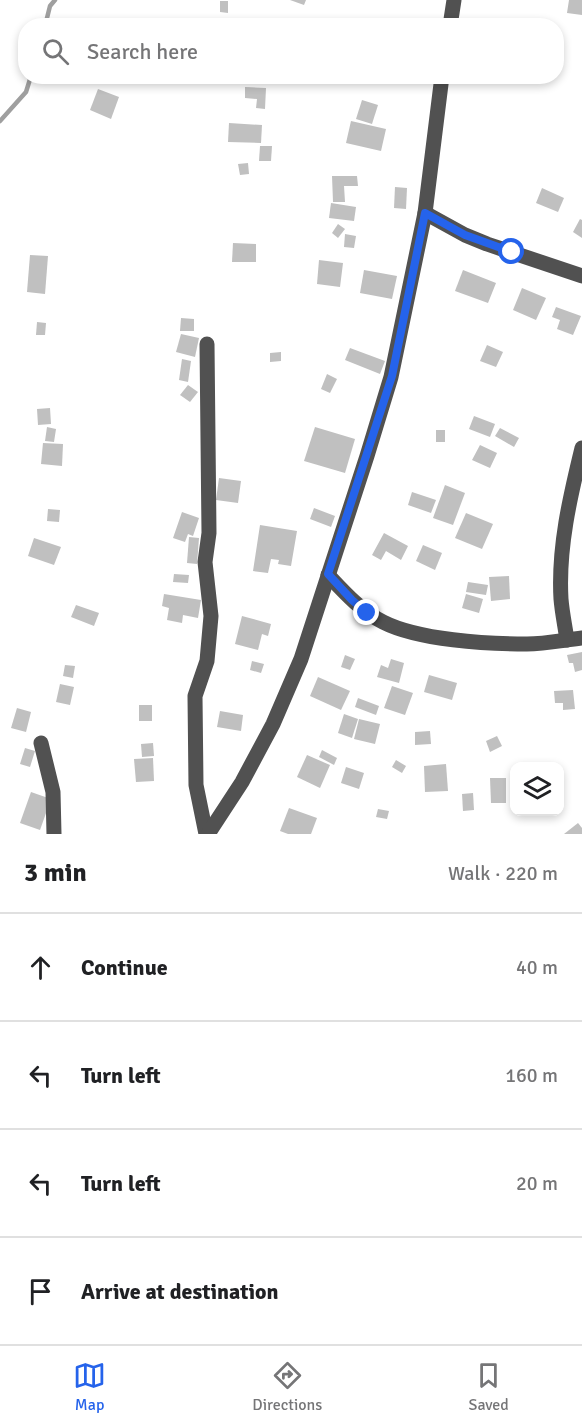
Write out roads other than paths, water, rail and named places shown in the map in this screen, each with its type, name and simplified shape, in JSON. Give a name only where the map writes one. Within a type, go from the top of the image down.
[{"type":"street","points":[[451,18],[454,0]]},
{"type":"street","points":[[207,834],[242,782],[273,724],[301,659],[392,376],[425,213],[441,84]]},
{"type":"street","points":[[425,213],[487,244],[582,276]]},
{"type":"street","points":[[207,344],[209,533],[205,562],[211,616],[207,661],[195,696],[196,785],[207,834]]},
{"type":"street","points":[[328,574],[367,613],[400,629],[430,636],[476,641],[529,644],[574,639],[561,598],[562,549],[569,501],[582,448]]},
{"type":"street","points":[[41,742],[53,792],[54,834]]},
{"type":"waterway","points":[[47,18],[50,6],[55,0]]},
{"type":"waterway","points":[[0,121],[26,92],[28,84]]}]
